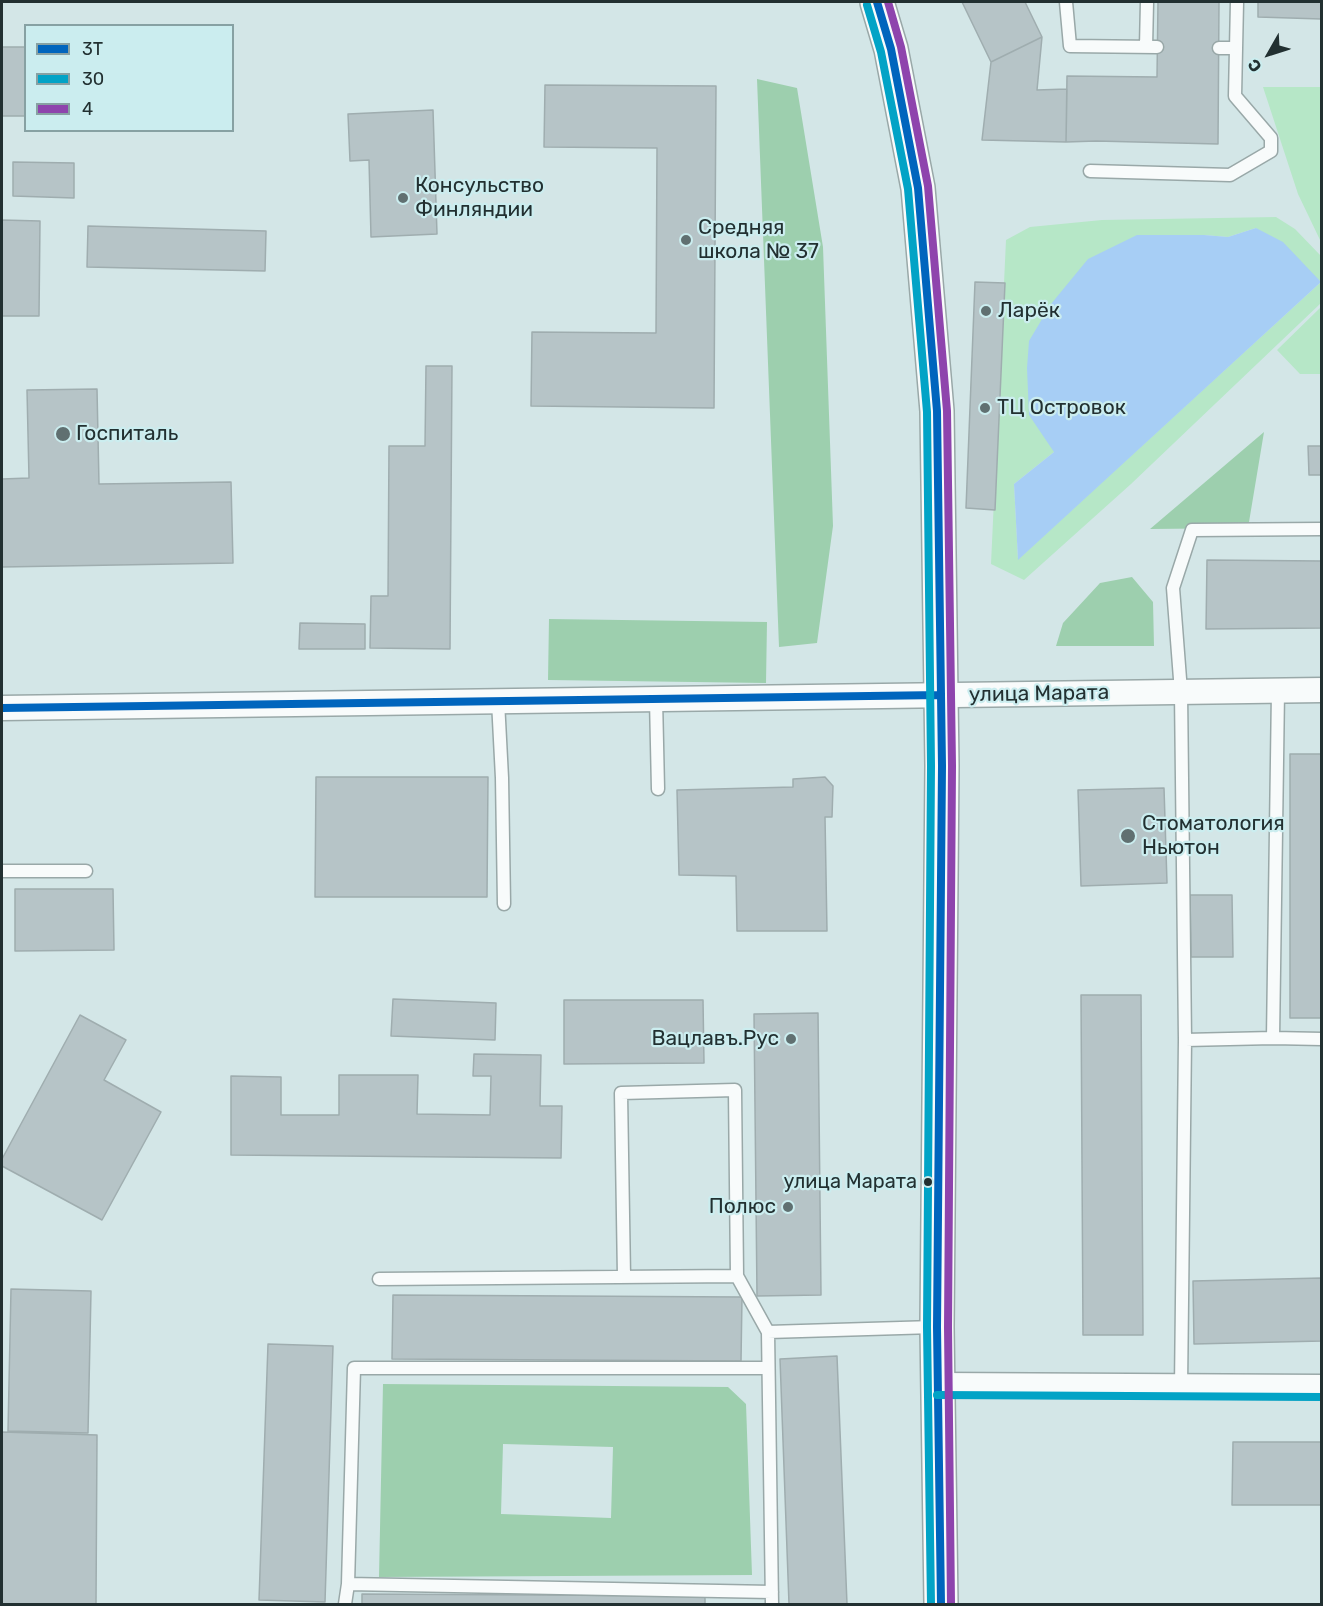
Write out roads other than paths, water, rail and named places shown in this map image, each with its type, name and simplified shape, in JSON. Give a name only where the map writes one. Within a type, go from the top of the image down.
[{"type":"main road","points":[[877,2],[891,49],[918,188],[937,411],[942,766],[937,1327],[941,1605]]},
{"type":"street","name":"улица Марата","points":[[2,708],[1322,690]]},
{"type":"street","points":[[937,1385],[1322,1387]]},
{"type":"lane","points":[[1066,2],[1070,46],[1152,47],[1147,2]]},
{"type":"lane","points":[[1090,171],[1230,175],[1271,151],[1271,138],[1235,96],[1237,2]]},
{"type":"lane","points":[[1219,48],[1235,48]]},
{"type":"lane","points":[[1181,1387],[1185,1040],[1181,692],[1173,588],[1192,530],[1322,529]]},
{"type":"lane","points":[[1272,1038],[1278,691]]},
{"type":"lane","points":[[656,699],[658,789]]},
{"type":"lane","points":[[498,701],[504,904]]},
{"type":"lane","points":[[2,871],[86,871]]},
{"type":"lane","points":[[1185,1040],[1322,1039]]},
{"type":"lane","points":[[348,1584],[772,1598],[768,1332],[737,1276],[735,1090],[621,1093],[624,1277]]},
{"type":"lane","points":[[379,1279],[737,1276]]},
{"type":"lane","points":[[768,1332],[937,1327]]},
{"type":"lane","points":[[345,1605],[348,1584],[354,1368],[768,1368]]},
{"type":"water","points":[[1256,228],[1283,242],[1321,282],[1018,560],[1014,484],[1054,452],[1029,415],[1027,368],[1029,341],[1051,304],[1088,259],[1137,235],[1228,237]]},
{"type":"place","name":"Консульство Финляндии","points":[[403,198]]},
{"type":"place","name":"Средняя школа № 37","points":[[686,240]]},
{"type":"place","name":"Ларёк","points":[[986,311]]},
{"type":"place","name":"ТЦ Островок","points":[[985,408]]},
{"type":"place","name":"Госпиталь","points":[[63,434]]},
{"type":"place","name":"Стоматология Ньютон","points":[[1128,836]]},
{"type":"place","name":"Вацлавъ.Рус","points":[[791,1039]]},
{"type":"place","name":"улица Марата","points":[[928,1182]]},
{"type":"place","name":"Полюс","points":[[788,1207]]}]
